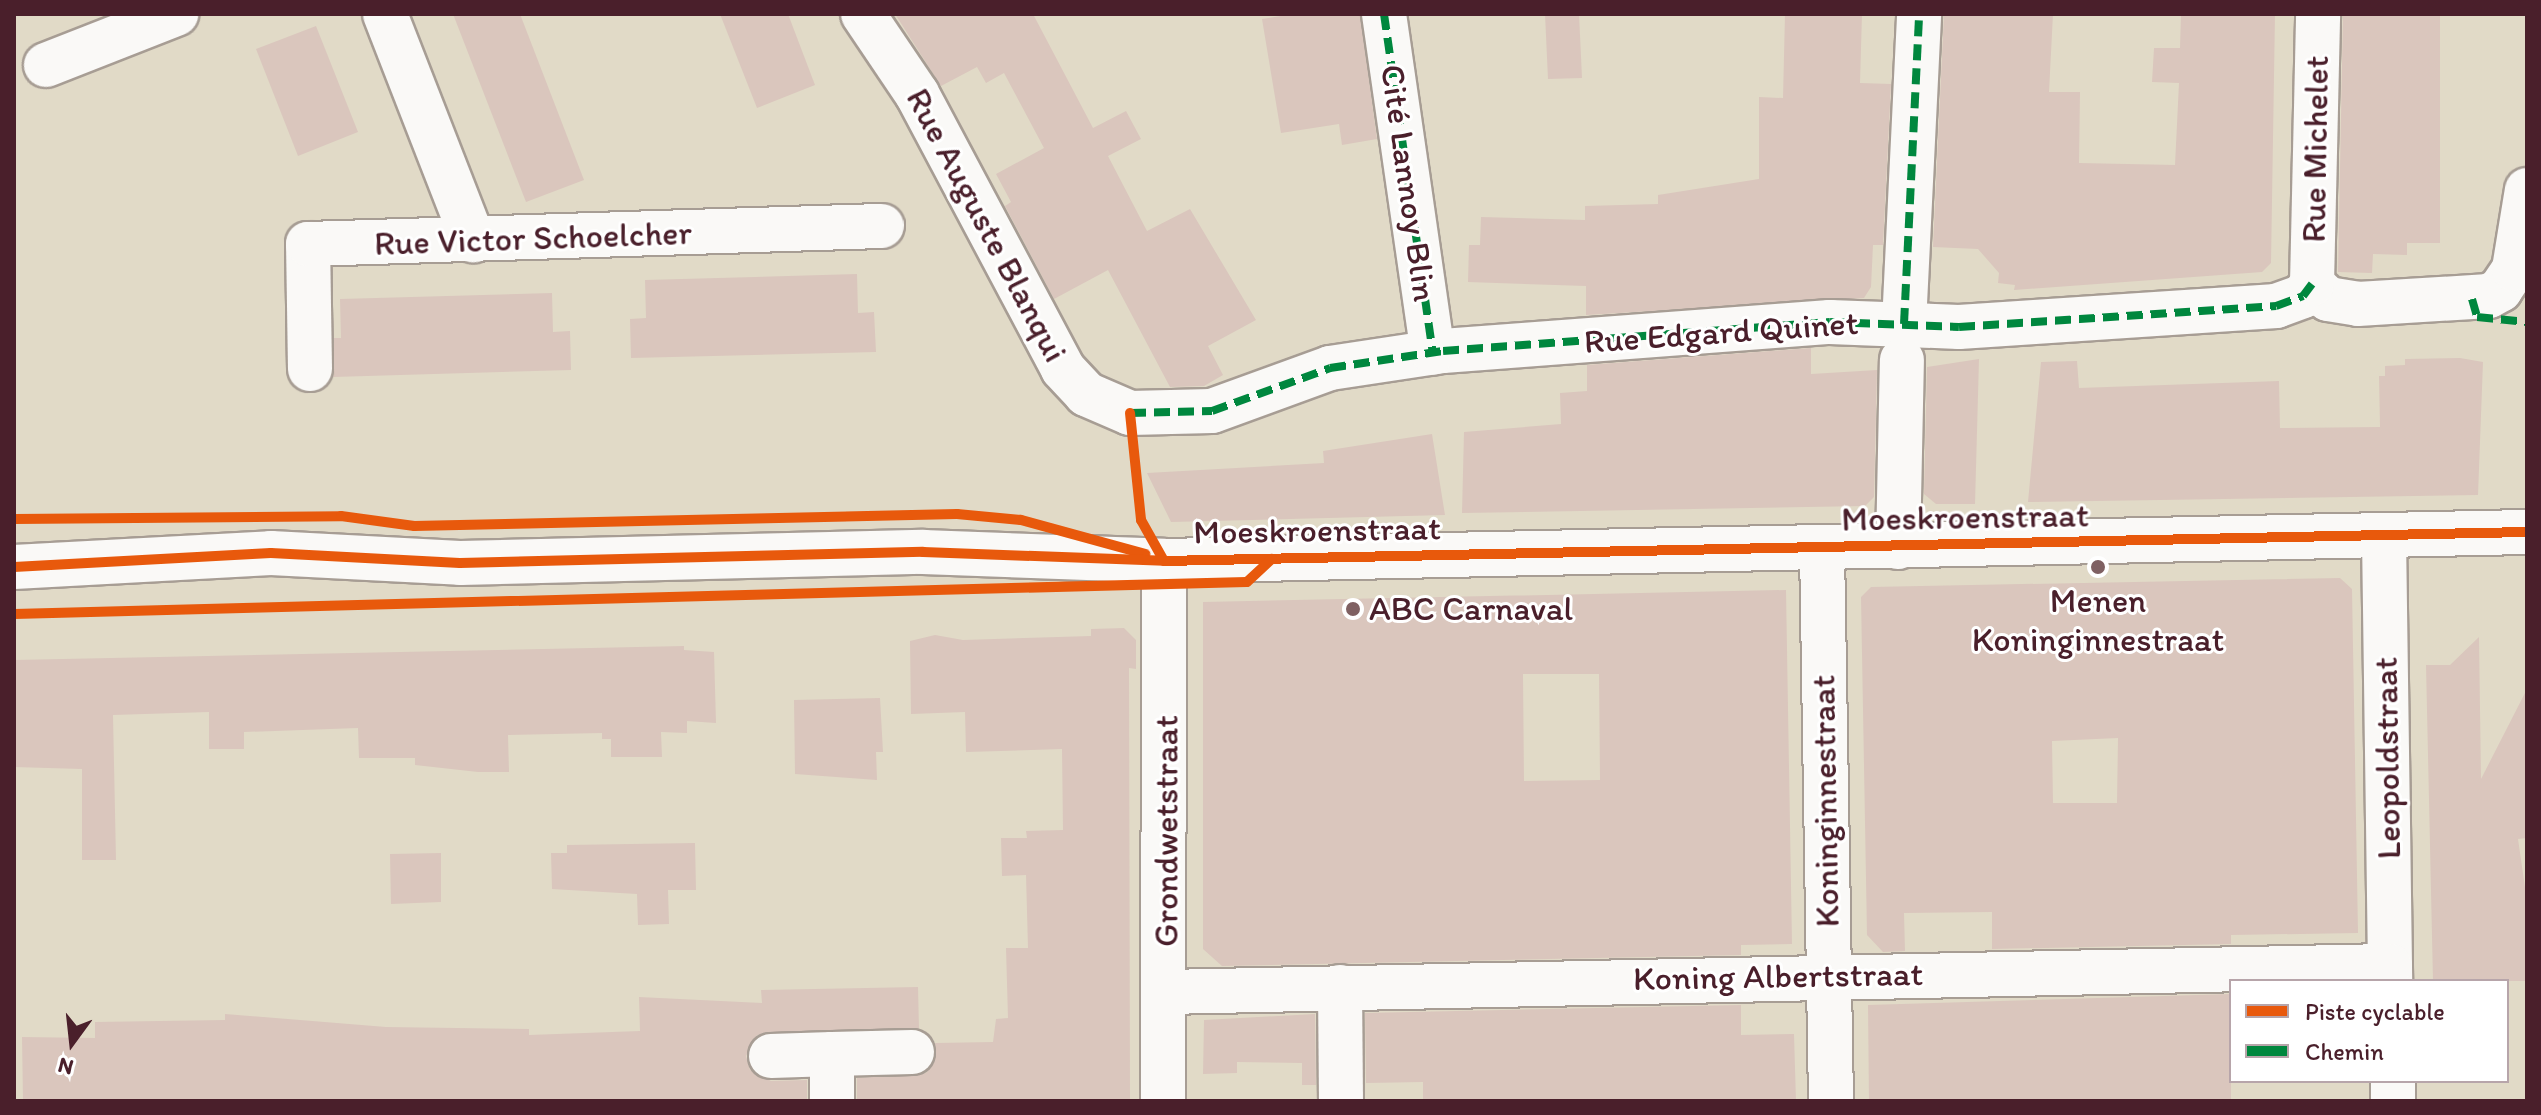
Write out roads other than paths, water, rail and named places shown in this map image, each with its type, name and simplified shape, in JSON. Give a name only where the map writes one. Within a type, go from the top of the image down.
[{"type":"street","points":[[46,65],[176,14]]},
{"type":"street","points":[[385,14],[473,240]]},
{"type":"street","name":"Rue Auguste Blanqui","points":[[863,14],[917,94],[1063,369],[1086,394],[1130,413]]},
{"type":"street","name":"Cité Lannoy Blin","points":[[1384,14],[1433,352]]},
{"type":"street","points":[[1898,547],[1903,342],[1919,14]]},
{"type":"street","name":"Rue Michelet","points":[[2312,284],[2318,14]]},
{"type":"street","points":[[2312,284],[2328,299],[2358,304],[2489,296],[2500,290],[2514,269],[2527,190]]},
{"type":"street","name":"Rue Victor Schoelcher","points":[[310,369],[308,244],[882,226]]},
{"type":"street","name":"Rue Edgard Quinet","points":[[1130,413],[1212,411],[1330,368],[1433,352],[1830,322],[1903,342],[1959,327],[2276,306],[2303,296],[2312,284]]},
{"type":"street","name":"Moeskroenstraat","points":[[14,567],[271,553],[460,563],[923,552],[1164,561],[2527,532]]},
{"type":"street","name":"Leopoldstraat","points":[[2384,536],[2390,973]]},
{"type":"street","name":"Koninginnestraat","points":[[1822,548],[1831,1101]]},
{"type":"street","name":"Grondwetstraat","points":[[1163,1101],[1166,992],[1164,561]]},
{"type":"street","name":"Koning Albertstraat","points":[[1166,992],[1829,974],[2390,973]]},
{"type":"street","points":[[1340,987],[1341,1101]]},
{"type":"street","points":[[771,1056],[912,1052]]},
{"type":"street","points":[[832,1054],[832,1101]]},
{"type":"place","name":"Menen Koninginnestraat","points":[[2098,567]]},
{"type":"place","name":"ABC Carnaval","points":[[1353,609]]}]
